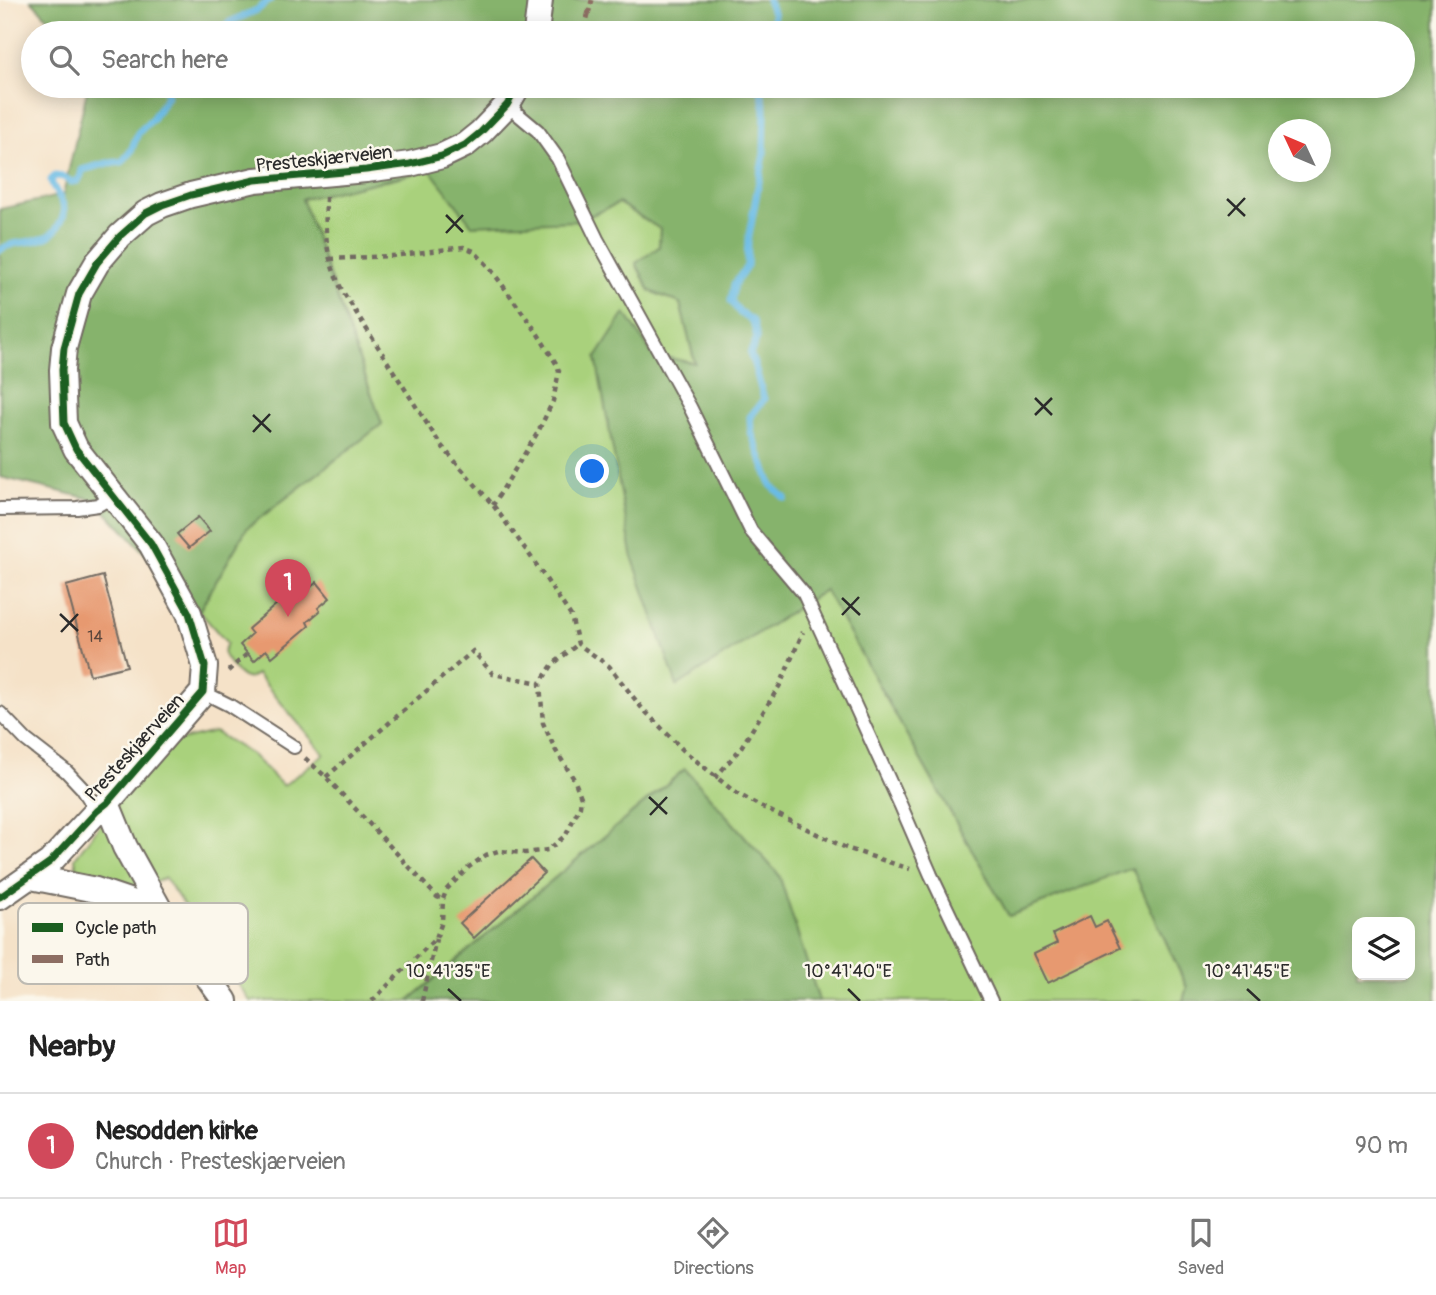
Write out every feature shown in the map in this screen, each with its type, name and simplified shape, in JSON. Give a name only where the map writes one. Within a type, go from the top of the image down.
[{"type":"street","points":[[537,21],[540,0]]},
{"type":"street","name":"Presteskjærveien","points":[[0,897],[50,862],[203,692],[205,666],[189,614],[151,544],[76,449],[64,423],[64,348],[79,293],[97,263],[120,236],[146,214],[162,205],[191,195],[255,180],[366,170],[442,156],[465,145],[481,132],[510,98]]},
{"type":"street","name":"Presteskjærveien","points":[[102,807],[156,903]]},
{"type":"street","points":[[31,877],[96,890],[134,903]]},
{"type":"street","name":"Presteskjærveien","points":[[213,984],[225,1001]]},
{"type":"lane","points":[[515,98],[558,159],[597,239],[690,407],[751,531],[804,594],[991,1001]]},
{"type":"lane","points":[[0,509],[77,508],[98,505],[112,497]]},
{"type":"lane","points":[[203,692],[229,705],[294,747]]},
{"type":"lane","points":[[0,713],[26,740],[66,771],[102,807]]},
{"type":"path","points":[[326,173],[326,236],[330,260],[343,292],[440,444],[493,505],[571,616],[578,644],[609,666],[641,707],[682,751],[736,793],[846,848],[931,875]]},
{"type":"path","points":[[330,260],[464,247],[474,251],[490,268],[536,331],[559,371],[553,401],[538,432],[493,505]]},
{"type":"path","points":[[715,778],[740,749],[780,685],[812,612]]},
{"type":"path","points":[[422,1001],[442,922],[443,900],[447,889],[469,867],[486,855],[498,851],[525,853],[548,850],[566,835],[580,806],[581,797],[575,779],[556,751],[543,723],[540,683],[553,664],[578,644]]},
{"type":"path","points":[[326,777],[473,651],[493,674],[540,683]]},
{"type":"path","points":[[294,747],[326,777],[436,897],[443,900]]},
{"type":"path","points":[[372,1001],[436,938]]},
{"type":"green space","points":[[31,0],[1436,0],[1436,1001],[1183,1001],[1187,987],[1132,868],[1009,916],[825,590],[677,686],[633,559],[596,358],[625,313],[653,355],[695,363],[680,303],[650,291],[636,263],[659,247],[660,229],[619,203],[578,221],[472,225],[430,170],[302,199],[382,424],[247,528],[199,611],[95,500],[0,477],[0,209],[63,195],[85,98],[1415,98],[1415,21],[51,21]]},
{"type":"green space","points":[[430,170],[578,221],[618,203],[660,229],[659,247],[636,264],[650,291],[680,303],[695,364],[653,355],[677,685],[825,590],[1009,916],[1132,867],[1187,988],[1183,1001],[819,1001],[779,875],[685,769],[408,1001],[250,1001],[238,984],[248,984],[248,903],[182,903],[165,878],[133,891],[77,872],[75,858],[138,774],[172,742],[215,732],[252,755],[283,786],[324,754],[257,674],[246,678],[226,659],[223,652],[227,643],[199,611],[247,528],[382,424],[302,199]]},
{"type":"green space","points":[[685,769],[779,875],[819,1001],[408,1001]]},
{"type":"building","points":[[198,517],[210,531],[189,548],[177,534]]},
{"type":"building","points":[[103,576],[127,666],[90,675],[66,586]]},
{"type":"building","points":[[317,582],[330,598],[307,622],[309,626],[272,657],[266,650],[254,661],[240,645],[252,634],[248,629],[285,597],[289,602]]},
{"type":"building","points":[[531,859],[544,873],[474,938],[460,923]]},
{"type":"building","points":[[1090,916],[1095,927],[1107,921],[1120,948],[1048,983],[1034,954],[1057,943],[1053,934]]},
{"type":"waterway","points":[[232,21],[257,10],[270,0]]},
{"type":"waterway","points":[[768,0],[774,15],[772,21]]},
{"type":"waterway","points":[[0,250],[7,246],[39,240],[53,232],[63,216],[64,206],[51,180],[55,176],[64,177],[71,182],[78,181],[82,170],[122,162],[131,151],[138,133],[152,119],[166,98]]},
{"type":"waterway","points":[[763,98],[765,109],[764,154],[748,241],[747,266],[734,285],[731,301],[740,313],[753,321],[757,338],[750,354],[764,399],[750,417],[751,432],[771,485],[785,498]]},
{"type":"marked path","points":[[586,21],[592,0]]},
{"type":"cycle path","points":[[0,897],[50,862],[107,803],[203,692],[205,666],[189,613],[151,544],[76,449],[64,423],[64,348],[79,294],[97,263],[120,236],[146,213],[162,205],[191,195],[255,180],[366,170],[442,156],[465,145],[481,132],[511,98]]},
{"type":"place","name":"Nesodden kirke","points":[[288,617]]}]
